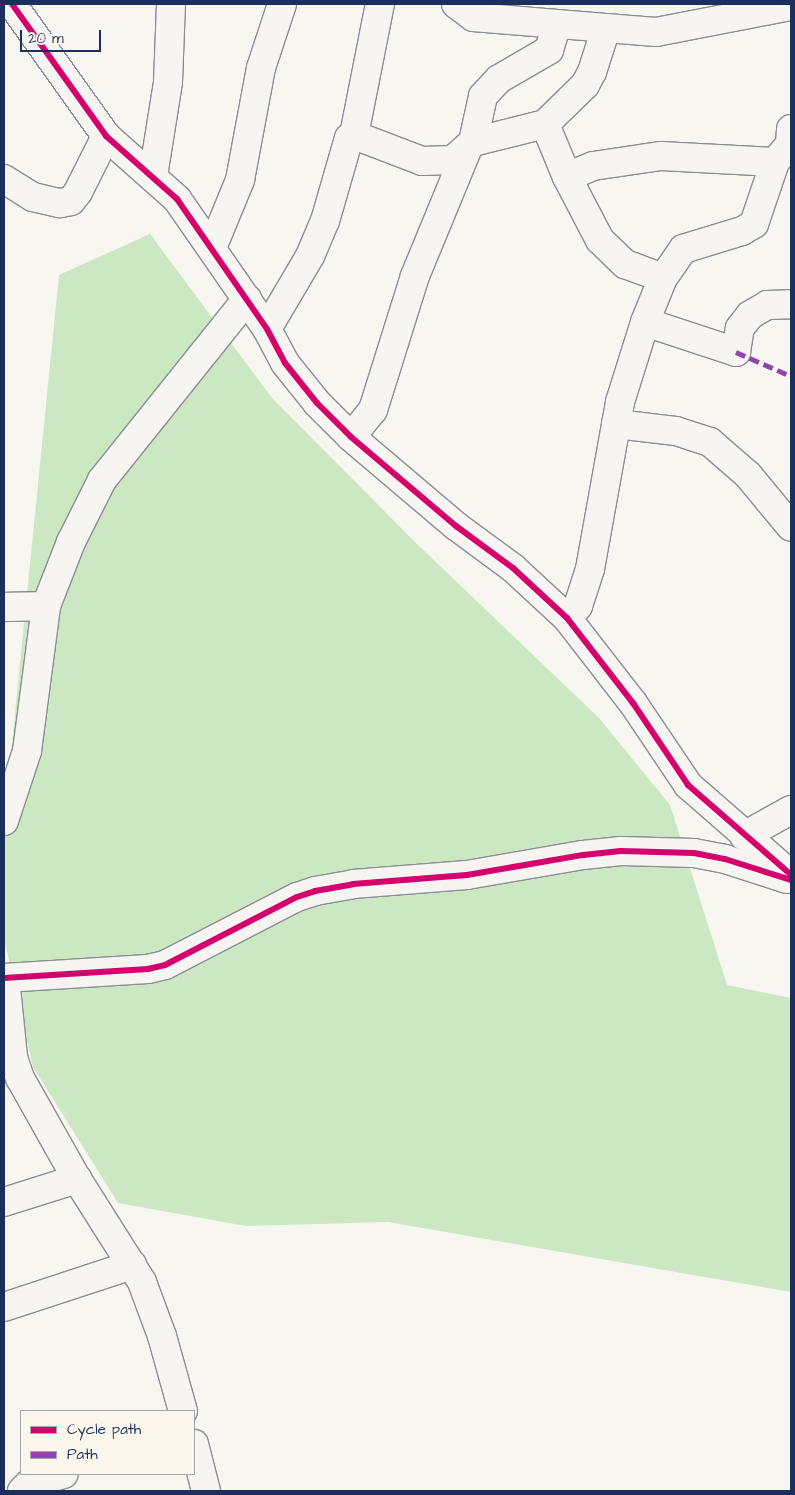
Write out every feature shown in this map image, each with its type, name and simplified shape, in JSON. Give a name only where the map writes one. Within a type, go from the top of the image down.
[{"type":"street","points":[[12,4],[106,136],[177,199],[248,299],[285,363],[317,403],[351,436],[456,526],[513,568],[567,618],[633,703],[688,786],[791,875]]},
{"type":"street","points":[[153,176],[168,82],[171,4]]},
{"type":"street","points":[[212,248],[240,180],[261,68],[282,4]]},
{"type":"street","points":[[267,329],[310,256],[325,221],[346,144],[354,135],[380,4]]},
{"type":"street","points":[[456,4],[473,17],[656,32],[712,11],[791,6]]},
{"type":"street","points":[[351,436],[373,410],[415,276],[470,146],[483,96],[499,79],[549,50],[557,24]]},
{"type":"street","points":[[354,135],[422,161],[453,160],[470,146],[545,124],[585,85],[592,72],[606,28]]},
{"type":"street","points":[[545,124],[567,177],[600,240],[625,264],[663,278]]},
{"type":"street","points":[[4,179],[33,197],[60,203],[70,201],[78,192],[106,136]]},
{"type":"street","points":[[567,177],[593,166],[661,156],[787,145],[754,224],[742,231],[682,249],[663,278],[645,322],[616,424],[590,569],[578,606],[567,618]]},
{"type":"street","points":[[4,821],[27,751],[46,606],[71,542],[102,480],[248,299]]},
{"type":"street","points":[[645,322],[736,352],[740,328],[750,315],[767,305],[791,304]]},
{"type":"street","points":[[616,424],[676,431],[710,442],[748,475],[791,527]]},
{"type":"street","points":[[4,607],[46,606]]},
{"type":"street","points":[[744,836],[791,810]]},
{"type":"street","points":[[184,1410],[162,1336],[132,1265],[77,1179],[20,1078],[13,1057],[4,978],[148,969],[165,965],[297,896],[315,891],[353,884],[467,875],[583,855],[621,851],[694,854],[725,859],[791,880]]},
{"type":"street","points":[[4,1202],[77,1179]]},
{"type":"street","points":[[4,1307],[132,1265]]},
{"type":"street","points":[[195,1450],[206,1491]]},
{"type":"street","points":[[22,1491],[29,1484],[60,1475]]},
{"type":"green space","points":[[150,234],[272,398],[416,543],[599,718],[670,805],[727,985],[791,998],[791,1292],[388,1222],[246,1226],[118,1203],[33,1067],[4,938],[4,823],[59,275]]},
{"type":"marked path","points":[[736,352],[791,376]]},
{"type":"cycle path","points":[[12,4],[106,136],[177,199],[267,329],[285,363],[317,403],[351,437],[456,526],[513,568],[567,618],[633,703],[688,785],[791,875]]},
{"type":"cycle path","points":[[4,978],[148,969],[165,965],[297,897],[315,891],[353,884],[467,875],[583,855],[621,851],[694,853],[725,859],[791,880]]}]
